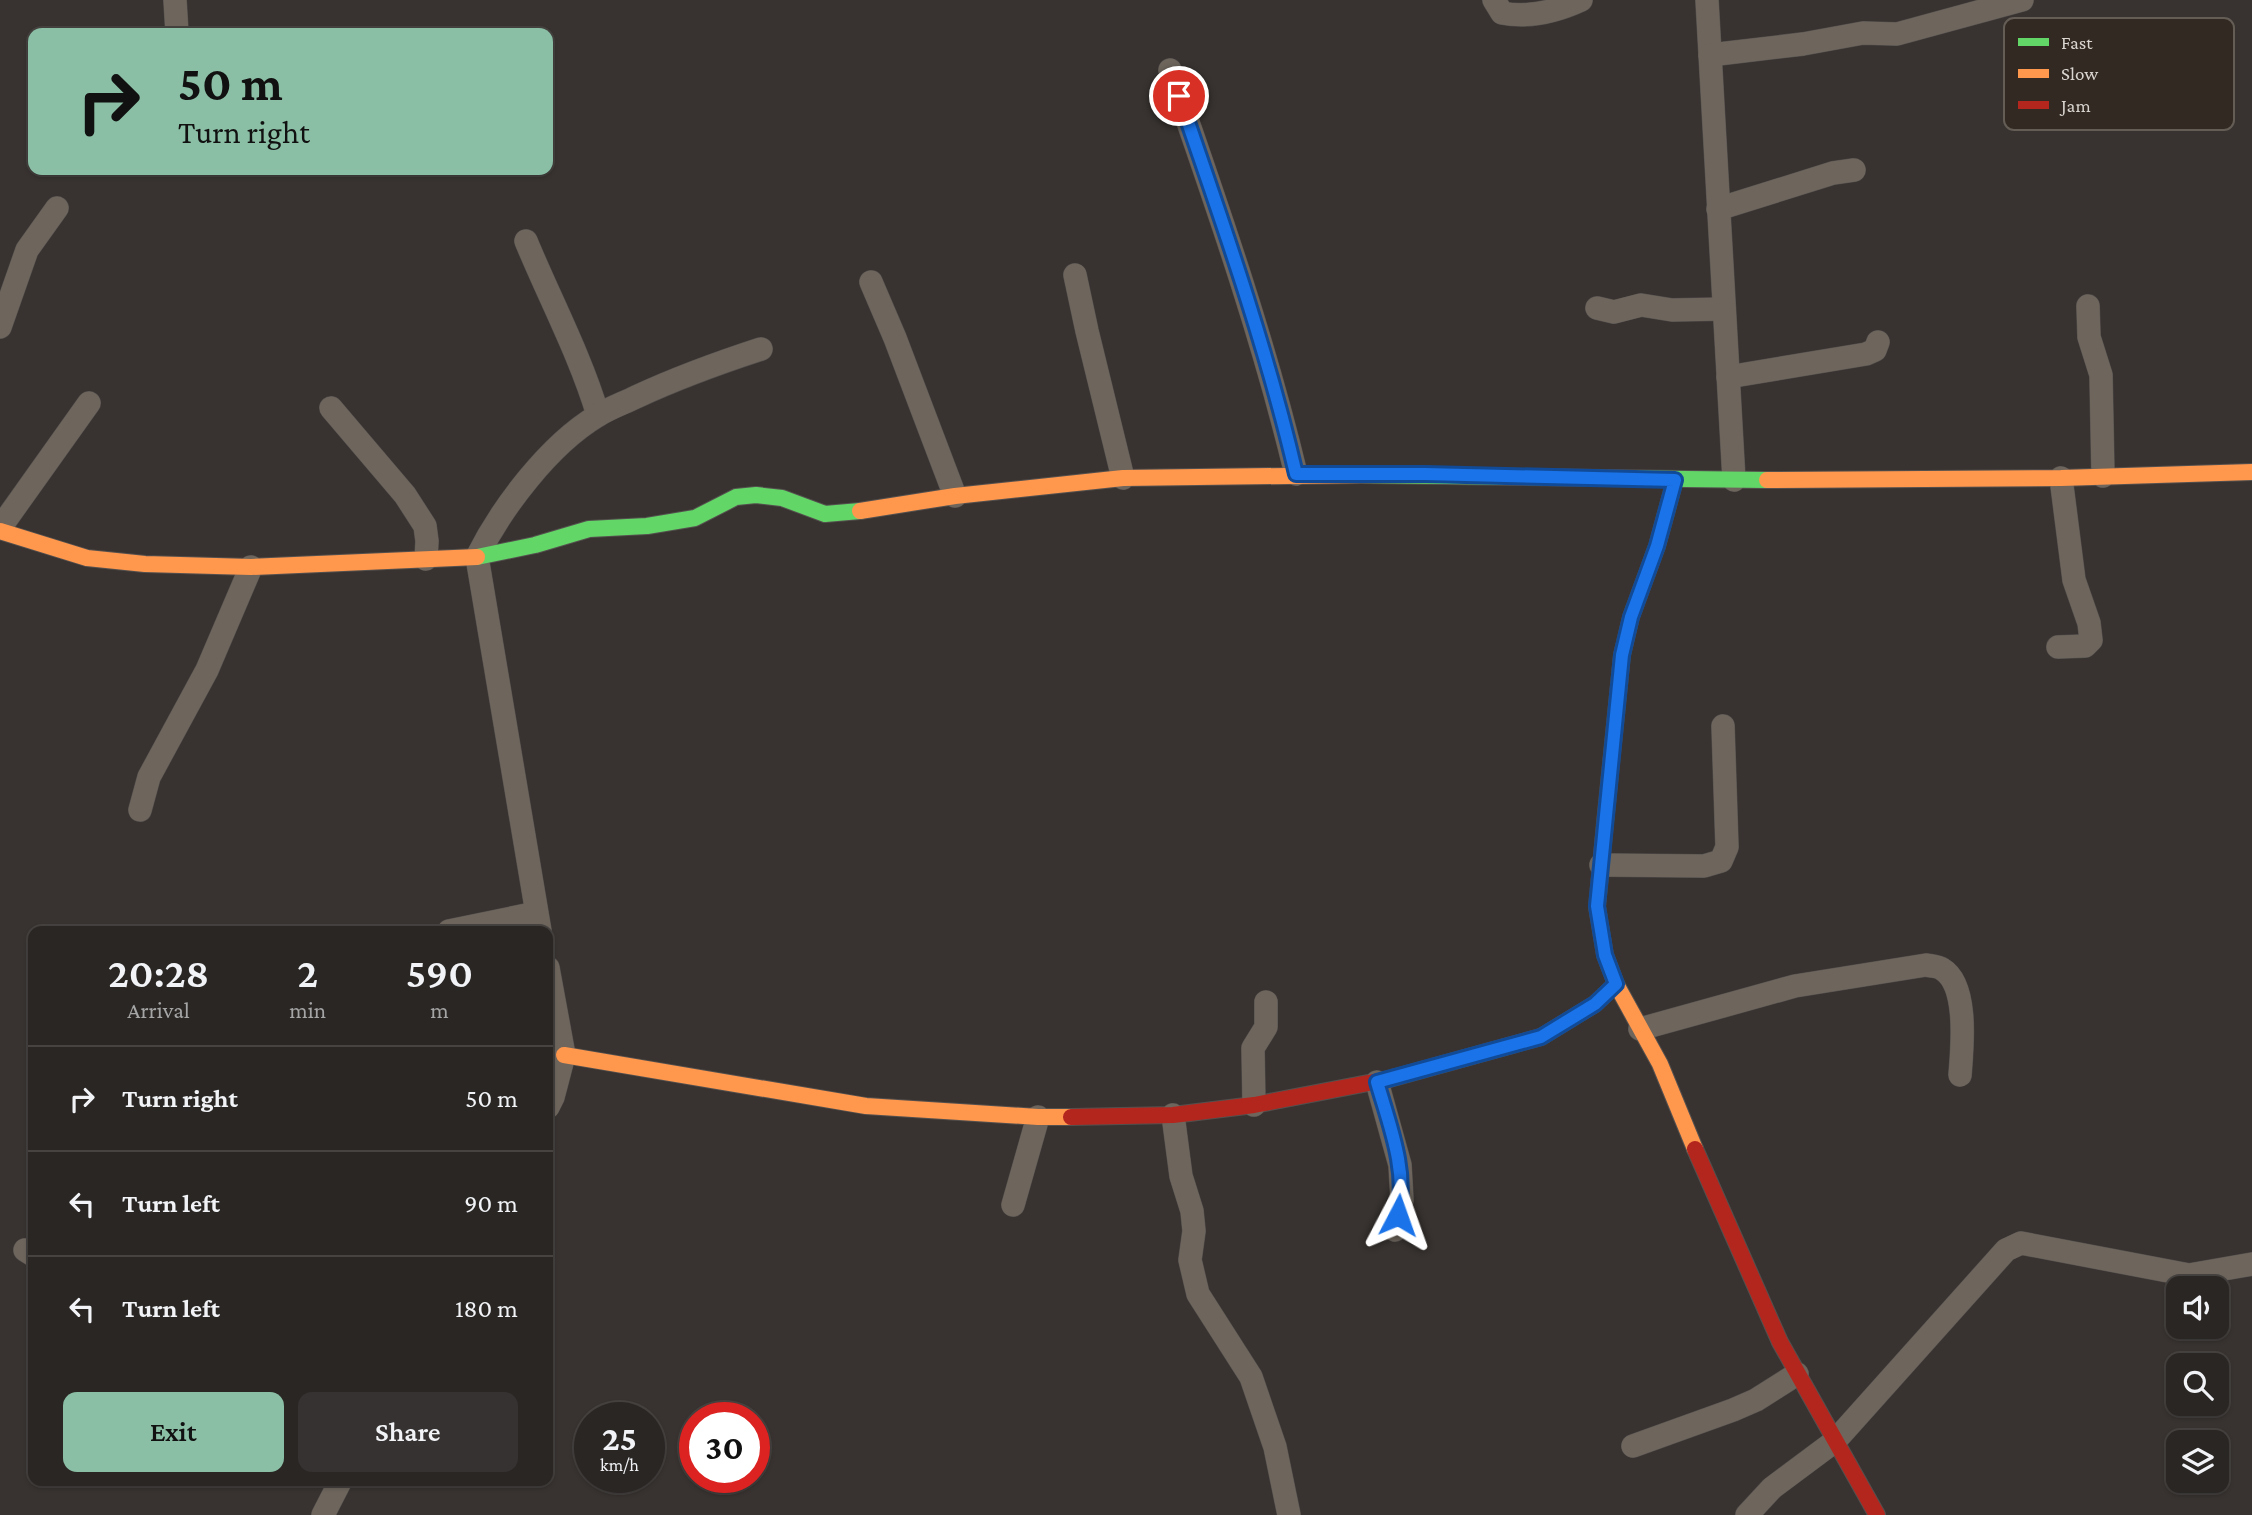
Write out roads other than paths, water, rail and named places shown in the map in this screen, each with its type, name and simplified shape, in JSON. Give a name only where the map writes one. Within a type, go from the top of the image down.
[{"type":"street","points":[[175,0],[177,28]]},
{"type":"street","points":[[1494,0],[1502,13],[1519,16],[1560,8],[1581,0]]},
{"type":"street","points":[[1707,0],[1734,480]]},
{"type":"street","points":[[1710,55],[1803,44],[1863,33],[1897,34],[2022,0]]},
{"type":"street","points":[[1170,70],[1250,304],[1280,405],[1296,474]]},
{"type":"street","points":[[1718,209],[1833,173],[1854,170]]},
{"type":"street","points":[[0,327],[27,250],[57,208]]},
{"type":"street","points":[[526,241],[587,379],[598,415]]},
{"type":"street","points":[[1075,275],[1123,478]]},
{"type":"street","points":[[871,282],[955,496]]},
{"type":"street","points":[[1598,308],[1614,312],[1641,305],[1672,310],[1724,309]]},
{"type":"street","points":[[2088,306],[2089,337],[2101,375],[2103,476]]},
{"type":"street","points":[[1728,377],[1866,354],[1875,350],[1878,342]]},
{"type":"street","points":[[498,926],[538,922],[477,557],[493,526],[514,497],[565,440],[598,415],[687,374],[761,349]]},
{"type":"street","points":[[89,403],[0,529],[88,558],[145,564],[251,566],[477,557],[589,530],[647,526],[695,518],[736,498],[756,495],[782,498],[825,514],[850,513],[955,496],[1123,478],[1425,474],[1734,480],[2061,478],[2252,472]]},
{"type":"street","points":[[331,408],[405,495],[425,526],[426,559]]},
{"type":"street","points":[[2058,647],[2085,646],[2091,640],[2089,623],[2074,580],[2061,478]]},
{"type":"street","points":[[1675,480],[1657,546],[1631,617],[1622,655],[1597,906],[1605,955],[1616,984],[1660,1063],[1721,1211],[1780,1342],[1877,1515]]},
{"type":"street","points":[[140,810],[149,777],[201,682],[251,566]]},
{"type":"street","points":[[1601,865],[1704,866],[1721,861],[1727,847],[1723,726]]},
{"type":"street","points":[[1640,1028],[1795,986],[1926,965],[1942,968],[1954,981],[1964,1028],[1960,1075]]},
{"type":"street","points":[[564,1055],[866,1106],[1038,1117],[1173,1115],[1254,1105],[1377,1082],[1541,1037],[1595,1004],[1616,984]]},
{"type":"street","points":[[553,995],[564,1055],[553,1097]]},
{"type":"street","points":[[1254,1105],[1253,1048],[1266,1027],[1266,1002]]},
{"type":"street","points":[[1377,1082],[1400,1165],[1402,1200],[1395,1230]]},
{"type":"street","points":[[1173,1115],[1181,1176],[1192,1211],[1194,1231],[1190,1260],[1198,1294],[1251,1377],[1275,1447],[1289,1515]]},
{"type":"street","points":[[1013,1205],[1038,1117]]},
{"type":"street","points":[[1746,1515],[1772,1488],[1835,1441],[2006,1250],[2021,1243],[2189,1275],[2252,1264]]},
{"type":"street","points":[[1633,1446],[1733,1410],[1797,1374]]},
{"type":"street","points":[[323,1515],[338,1486]]}]
